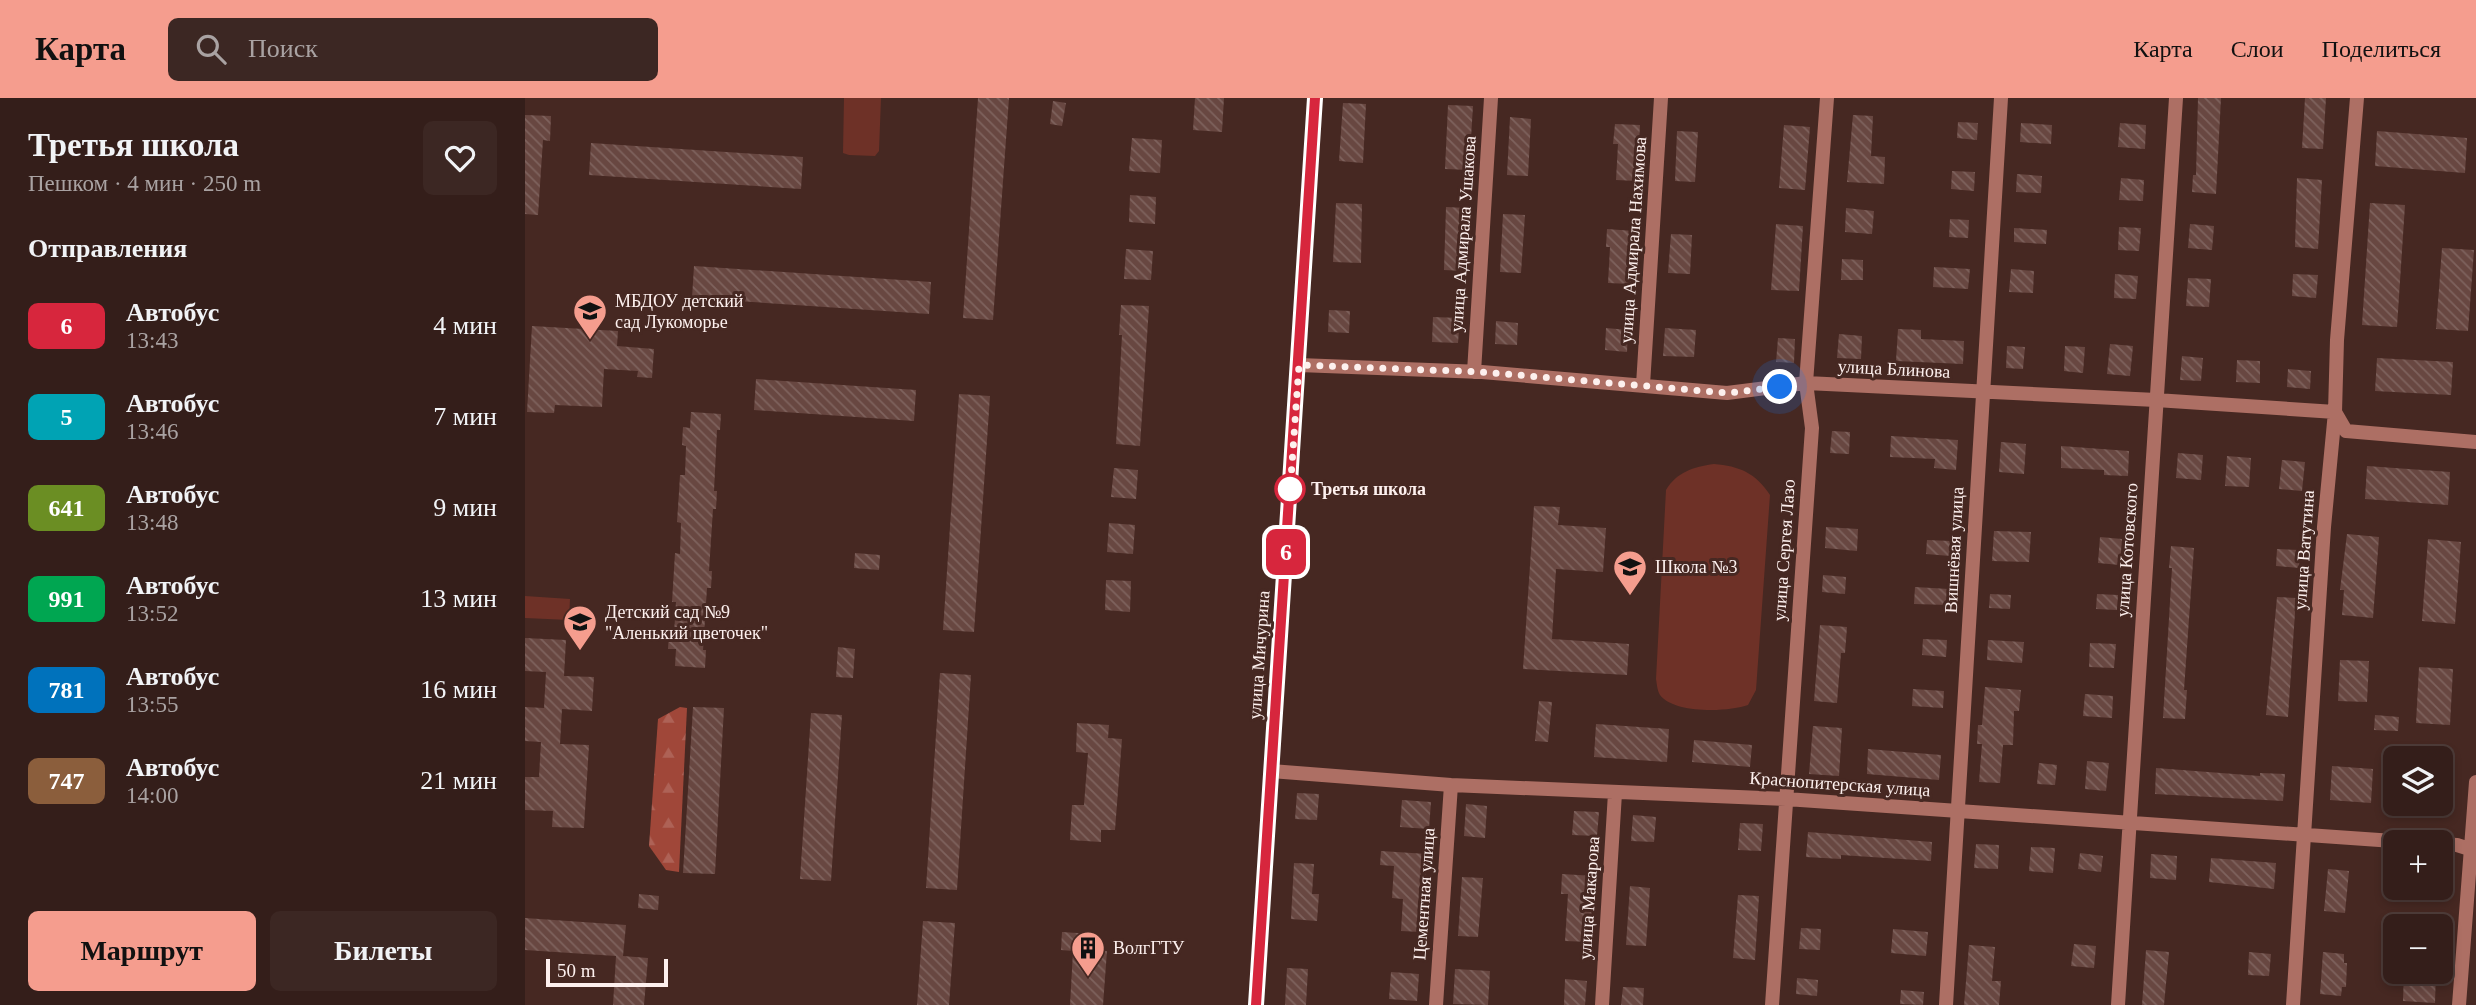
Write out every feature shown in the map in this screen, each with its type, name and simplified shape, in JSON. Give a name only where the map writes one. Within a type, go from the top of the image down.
[{"type":"street","name":"улица Мичурина","points":[[1256,1005],[1315,98]]},
{"type":"street","name":"улица Адмирала Ушакова","points":[[1474,372],[1491,98]]},
{"type":"street","name":"улица Адмирала Нахимова","points":[[1643,384],[1661,98]]},
{"type":"street","name":"улица Сергея Лазо","points":[[1772,1005],[1812,428],[1806,383],[1827,98]]},
{"type":"street","name":"Вишнёвая улица","points":[[1946,1005],[2001,98]]},
{"type":"street","name":"улица Котовского","points":[[2118,1005],[2176,98]]},
{"type":"street","name":"улица Ватутина","points":[[2293,1005],[2324,527],[2335,412],[2337,340],[2357,98]]},
{"type":"street","name":"улица Блинова","points":[[1299,365],[1474,372],[1727,393],[1806,383],[2156,400],[2335,412]]},
{"type":"street","points":[[2335,412],[2346,431],[2476,442]]},
{"type":"street","name":"Краснопитерская улица","points":[[1271,771],[1451,785],[1786,799],[2383,840]]},
{"type":"street","points":[[2459,1005],[2473,851],[2476,782]]},
{"type":"street","name":"Цементная улица","points":[[1436,1005],[1451,785]]},
{"type":"street","name":"улица Макарова","points":[[1602,1005],[1615,793]]},
{"type":"street","points":[[2453,845],[2473,851]]},
{"type":"green space","points":[[680,707],[687,708],[679,872],[666,870],[649,846],[658,719]]},
{"type":"shaded area","points":[[844,98],[881,98],[879,151],[875,156],[843,153]]},
{"type":"shaded area","points":[[1714,464],[1746,472],[1759,481],[1770,495],[1756,690],[1748,705],[1702,710],[1677,706],[1667,701],[1659,693],[1656,679],[1666,490],[1686,471]]},
{"type":"shaded area","points":[[525,596],[570,599],[569,620],[525,618]]},
{"type":"building","points":[[978,98],[1009,98],[993,320],[963,318]]},
{"type":"building","points":[[1195,98],[1224,98],[1222,132],[1193,130]]},
{"type":"building","points":[[2198,98],[2221,98],[2216,194],[2192,192],[2193,175],[2196,175]]},
{"type":"building","points":[[2305,98],[2326,98],[2323,149],[2302,148]]},
{"type":"building","points":[[1053,101],[1066,103],[1062,126],[1050,124]]},
{"type":"building","points":[[1343,103],[1366,104],[1363,163],[1339,161]]},
{"type":"building","points":[[1448,105],[1473,106],[1469,170],[1445,169]]},
{"type":"building","points":[[525,115],[551,116],[550,141],[543,140],[538,215],[525,214]]},
{"type":"building","points":[[1853,115],[1873,116],[1871,156],[1885,157],[1884,184],[1847,182]]},
{"type":"building","points":[[1510,117],[1531,119],[1528,176],[1507,175]]},
{"type":"building","points":[[1958,122],[1978,123],[1977,140],[1957,138]]},
{"type":"building","points":[[2021,123],[2052,125],[2051,144],[2020,142]]},
{"type":"building","points":[[2120,123],[2146,125],[2145,149],[2118,147]]},
{"type":"building","points":[[1615,124],[1640,125],[1637,181],[1616,180],[1618,144],[1613,144]]},
{"type":"building","points":[[1784,125],[1810,127],[1805,190],[1779,188]]},
{"type":"building","points":[[1677,131],[1698,132],[1695,182],[1675,181]]},
{"type":"building","points":[[2377,131],[2467,138],[2465,173],[2375,166]]},
{"type":"building","points":[[1132,138],[1162,140],[1160,173],[1129,171]]},
{"type":"building","points":[[591,143],[803,157],[801,189],[589,175]]},
{"type":"building","points":[[1952,171],[1975,172],[1974,191],[1951,189]]},
{"type":"building","points":[[2017,174],[2042,176],[2041,193],[2016,192]]},
{"type":"building","points":[[2121,178],[2144,180],[2143,201],[2119,200]]},
{"type":"building","points":[[2297,178],[2322,180],[2318,249],[2295,247]]},
{"type":"building","points":[[1130,195],[1156,197],[1155,224],[1129,222]]},
{"type":"building","points":[[1336,203],[1362,204],[1361,263],[1333,262]]},
{"type":"building","points":[[2370,203],[2405,205],[2397,327],[2362,325]]},
{"type":"building","points":[[1446,207],[1467,208],[1463,271],[1444,270]]},
{"type":"building","points":[[1846,208],[1874,211],[1872,234],[1845,232]]},
{"type":"building","points":[[1503,214],[1525,215],[1521,273],[1500,272]]},
{"type":"building","points":[[1950,219],[1969,220],[1968,238],[1949,237]]},
{"type":"building","points":[[1776,224],[1803,226],[1799,291],[1771,290]]},
{"type":"building","points":[[2190,224],[2214,226],[2212,250],[2188,248]]},
{"type":"building","points":[[2119,227],[2141,228],[2139,251],[2118,250]]},
{"type":"building","points":[[2014,228],[2047,230],[2046,244],[2014,242]]},
{"type":"building","points":[[1607,229],[1634,231],[1631,284],[1608,283],[1610,247],[1606,247]]},
{"type":"building","points":[[1671,234],[1692,235],[1690,274],[1668,273]]},
{"type":"building","points":[[2442,248],[2474,250],[2468,331],[2436,329]]},
{"type":"building","points":[[1126,249],[1153,251],[1151,280],[1124,279]]},
{"type":"building","points":[[1842,259],[1863,260],[1863,280],[1841,280]]},
{"type":"building","points":[[694,266],[931,282],[929,314],[692,298]]},
{"type":"building","points":[[1934,267],[1970,269],[1968,289],[1933,287]]},
{"type":"building","points":[[2011,269],[2034,271],[2033,293],[2009,292]]},
{"type":"building","points":[[2115,274],[2138,276],[2136,299],[2114,298]]},
{"type":"building","points":[[2293,274],[2318,275],[2316,298],[2292,296]]},
{"type":"building","points":[[2188,278],[2211,279],[2209,307],[2186,306]]},
{"type":"building","points":[[1121,305],[1149,306],[1140,446],[1116,444]]},
{"type":"building","points":[[1329,310],[1350,311],[1349,333],[1328,332]]},
{"type":"building","points":[[1433,317],[1460,318],[1458,343],[1432,342]]},
{"type":"building","points":[[1496,321],[1518,323],[1517,345],[1495,344]]},
{"type":"building","points":[[532,326],[618,331],[617,346],[654,349],[652,378],[637,377],[638,371],[604,369],[602,407],[555,405],[554,413],[527,412]]},
{"type":"building","points":[[1606,328],[1628,330],[1627,352],[1605,350]]},
{"type":"building","points":[[1665,328],[1696,330],[1694,357],[1663,356]]},
{"type":"building","points":[[1898,329],[1921,330],[1921,339],[1964,341],[1963,364],[1896,361]]},
{"type":"building","points":[[1839,334],[1862,336],[1861,359],[1837,358]]},
{"type":"building","points":[[1778,338],[1795,339],[1794,363],[1776,362]]},
{"type":"building","points":[[2110,344],[2133,346],[2130,376],[2107,374]]},
{"type":"building","points":[[2007,346],[2025,347],[2023,369],[2006,368]]},
{"type":"building","points":[[2065,346],[2085,347],[2083,373],[2064,371]]},
{"type":"building","points":[[2182,356],[2203,358],[2201,381],[2180,380]]},
{"type":"building","points":[[2377,358],[2453,362],[2451,395],[2375,391]]},
{"type":"building","points":[[2237,360],[2260,361],[2260,383],[2236,382]]},
{"type":"building","points":[[2288,369],[2311,371],[2310,389],[2287,387]]},
{"type":"building","points":[[756,379],[916,390],[914,421],[754,410]]},
{"type":"building","points":[[959,394],[990,396],[974,632],[943,630]]},
{"type":"building","points":[[691,412],[721,414],[720,430],[717,430],[714,491],[717,491],[716,509],[713,509],[709,571],[712,571],[711,588],[707,588],[703,650],[706,650],[705,668],[675,666],[676,649],[668,649],[669,634],[674,634],[676,602],[672,602],[675,553],[680,554],[681,523],[677,522],[680,475],[685,475],[686,446],[682,445],[683,427],[690,428]]},
{"type":"building","points":[[1832,431],[1850,432],[1849,454],[1830,453]]},
{"type":"building","points":[[1891,436],[1958,440],[1956,470],[1934,468],[1935,459],[1890,457]]},
{"type":"building","points":[[2001,442],[2026,444],[2024,474],[1999,472]]},
{"type":"building","points":[[2061,446],[2129,451],[2128,476],[2104,475],[2104,470],[2061,468]]},
{"type":"building","points":[[2178,453],[2203,455],[2201,480],[2176,478]]},
{"type":"building","points":[[2227,456],[2251,458],[2249,487],[2225,486]]},
{"type":"building","points":[[2282,460],[2305,462],[2302,491],[2279,489]]},
{"type":"building","points":[[2367,466],[2450,472],[2448,505],[2365,499]]},
{"type":"building","points":[[1114,468],[1138,470],[1136,499],[1111,497]]},
{"type":"building","points":[[1534,506],[1560,507],[1558,525],[1606,528],[1603,572],[1556,569],[1552,639],[1629,644],[1627,675],[1523,669]]},
{"type":"building","points":[[1109,523],[1135,525],[1133,554],[1107,552]]},
{"type":"building","points":[[1826,527],[1858,529],[1857,551],[1825,548]]},
{"type":"building","points":[[1994,531],[2031,532],[2029,562],[1992,561]]},
{"type":"building","points":[[2347,534],[2379,537],[2373,618],[2342,615],[2344,590],[2340,590]]},
{"type":"building","points":[[2100,537],[2122,539],[2120,565],[2098,563]]},
{"type":"building","points":[[2428,539],[2461,542],[2455,624],[2422,621]]},
{"type":"building","points":[[1927,540],[1951,541],[1950,556],[1926,554]]},
{"type":"building","points":[[2171,546],[2194,548],[2184,690],[2187,690],[2185,719],[2163,718]]},
{"type":"building","points":[[2277,549],[2300,550],[2299,568],[2276,566]]},
{"type":"building","points":[[855,553],[880,555],[879,570],[854,568]]},
{"type":"building","points":[[1823,575],[1846,577],[1845,594],[1822,592]]},
{"type":"building","points":[[1106,580],[1131,581],[1130,612],[1105,610]]},
{"type":"building","points":[[1915,587],[1949,589],[1948,605],[1914,604]]},
{"type":"building","points":[[1990,594],[2011,595],[2010,609],[1989,608]]},
{"type":"building","points":[[2097,594],[2118,595],[2117,610],[2096,609]]},
{"type":"building","points":[[2277,597],[2296,598],[2288,717],[2266,715]]},
{"type":"building","points":[[1820,625],[1847,627],[1845,653],[1841,653],[1837,703],[1814,701]]},
{"type":"building","points":[[525,638],[566,640],[564,676],[594,677],[592,711],[562,709],[560,744],[589,745],[584,828],[552,827],[553,811],[525,810],[525,777],[539,777],[541,742],[525,741],[525,707],[544,708],[546,672],[525,671]]},
{"type":"building","points":[[1923,639],[1947,640],[1946,657],[1922,655]]},
{"type":"building","points":[[1988,640],[2024,642],[2022,663],[1987,660]]},
{"type":"building","points":[[2090,643],[2116,644],[2114,668],[2089,667]]},
{"type":"building","points":[[838,647],[855,649],[853,678],[836,677]]},
{"type":"building","points":[[2340,660],[2369,661],[2367,702],[2338,701]]},
{"type":"building","points":[[2419,667],[2453,669],[2450,725],[2416,723]]},
{"type":"building","points":[[940,673],[971,675],[957,890],[926,888]]},
{"type":"building","points":[[1985,687],[2021,690],[2019,711],[2014,711],[2013,745],[2003,745],[2000,783],[1979,782],[1982,744],[1977,744],[1978,725],[1982,725]]},
{"type":"building","points":[[1913,689],[1944,691],[1943,708],[1912,706]]},
{"type":"building","points":[[2085,694],[2113,696],[2112,718],[2083,716]]},
{"type":"building","points":[[1539,701],[1552,702],[1548,742],[1535,741]]},
{"type":"building","points":[[693,707],[724,708],[715,874],[683,873]]},
{"type":"building","points":[[811,713],[842,715],[831,881],[800,879]]},
{"type":"building","points":[[2375,715],[2399,717],[2398,731],[2374,730]]},
{"type":"building","points":[[1077,723],[1109,725],[1108,738],[1122,739],[1115,830],[1101,830],[1101,842],[1070,840],[1072,805],[1084,805],[1088,753],[1076,752]]},
{"type":"building","points":[[1596,724],[1669,729],[1667,762],[1594,757]]},
{"type":"building","points":[[1813,726],[1842,728],[1839,776],[1809,774]]},
{"type":"building","points":[[1694,740],[1752,745],[1750,767],[1692,762]]},
{"type":"building","points":[[1868,749],[1941,755],[1939,780],[1867,774]]},
{"type":"building","points":[[2087,761],[2109,763],[2106,791],[2085,789]]},
{"type":"building","points":[[2039,763],[2057,765],[2055,785],[2037,784]]},
{"type":"building","points":[[2332,766],[2373,769],[2371,803],[2330,800]]},
{"type":"building","points":[[2156,768],[2260,776],[2260,773],[2285,774],[2283,801],[2155,794]]},
{"type":"building","points":[[1297,793],[1319,794],[1317,820],[1295,819]]},
{"type":"building","points":[[1402,800],[1431,802],[1429,829],[1400,827]]},
{"type":"building","points":[[1466,804],[1487,806],[1485,838],[1464,836]]},
{"type":"building","points":[[1574,811],[1599,812],[1597,836],[1572,835]]},
{"type":"building","points":[[1633,815],[1656,817],[1654,842],[1631,841]]},
{"type":"building","points":[[1740,823],[1763,824],[1761,851],[1738,850]]},
{"type":"building","points":[[1808,832],[1932,842],[1931,861],[1841,855],[1841,859],[1806,857]]},
{"type":"building","points":[[1976,844],[1999,845],[1998,869],[1974,868]]},
{"type":"building","points":[[2031,847],[2055,848],[2053,873],[2029,871]]},
{"type":"building","points":[[1381,851],[1427,854],[1421,932],[1401,931],[1403,899],[1392,898],[1394,866],[1380,865]]},
{"type":"building","points":[[2080,853],[2103,856],[2101,872],[2078,869]]},
{"type":"building","points":[[2151,854],[2177,856],[2176,880],[2150,878]]},
{"type":"building","points":[[2211,858],[2276,863],[2274,889],[2209,882]]},
{"type":"building","points":[[1294,863],[1314,864],[1312,894],[1319,894],[1317,921],[1291,919]]},
{"type":"building","points":[[2328,869],[2349,871],[2345,913],[2324,911]]},
{"type":"building","points":[[1562,874],[1594,876],[1590,942],[1565,941],[1568,894],[1561,894]]},
{"type":"building","points":[[1462,877],[1483,878],[1478,937],[1458,936]]},
{"type":"building","points":[[1630,886],[1650,888],[1646,946],[1626,945]]},
{"type":"building","points":[[639,894],[659,896],[658,910],[638,908]]},
{"type":"building","points":[[1738,895],[1759,896],[1755,960],[1733,958]]},
{"type":"building","points":[[525,918],[626,925],[623,956],[648,958],[644,1005],[613,1005],[616,956],[525,950]]},
{"type":"building","points":[[923,921],[955,923],[949,1005],[917,1005]]},
{"type":"building","points":[[1801,928],[1821,929],[1820,950],[1799,949]]},
{"type":"building","points":[[1893,929],[1928,932],[1926,956],[1891,953]]},
{"type":"building","name":"ВолгГТУ","points":[[1062,932],[1092,934],[1091,950],[1107,951],[1103,1005],[1070,1005],[1073,951],[1061,950]]},
{"type":"building","points":[[2074,944],[2096,946],[2094,968],[2071,966]]},
{"type":"building","points":[[1969,945],[1995,947],[1992,981],[2001,981],[1999,1005],[1964,1005]]},
{"type":"building","points":[[2146,950],[2169,952],[2164,1005],[2142,1005]]},
{"type":"building","points":[[2249,952],[2271,954],[2269,976],[2248,975]]},
{"type":"building","points":[[2323,952],[2344,954],[2344,963],[2347,963],[2346,987],[2342,987],[2341,996],[2320,994]]},
{"type":"building","points":[[1287,968],[1308,969],[1306,1005],[1285,1005]]},
{"type":"building","points":[[1455,969],[1490,971],[1488,1005],[1453,1004]]},
{"type":"building","points":[[1391,972],[1419,974],[1417,1001],[1389,999]]},
{"type":"building","points":[[1797,978],[1818,980],[1817,996],[1796,994]]},
{"type":"building","points":[[1565,979],[1587,981],[1585,1005],[1564,1005]]},
{"type":"building","points":[[2404,984],[2436,984],[2435,1003],[2403,1001]]},
{"type":"building","points":[[1623,987],[1644,988],[1643,1005],[1621,1005]]},
{"type":"building","points":[[1901,990],[1924,992],[1923,1005],[1900,1004]]},
{"type":"bus line","name":"6","points":[[1256,1005],[1315,98]]},
{"type":"place","name":"МБДОУ детский сад Лукоморье","points":[[590,341]]},
{"type":"place","name":"Третья школа","points":[[1290,489]]},
{"type":"place","name":"Школа №3","points":[[1630,597]]},
{"type":"place","name":"Детский сад №9 \"Аленький цветочек\"","points":[[580,652]]},
{"type":"place","name":"ВолгГТУ","points":[[1088,978]]},
{"type":"route","points":[[1290,489],[1290,492],[1299,365],[1482,372],[1727,393],[1780,387]]}]
